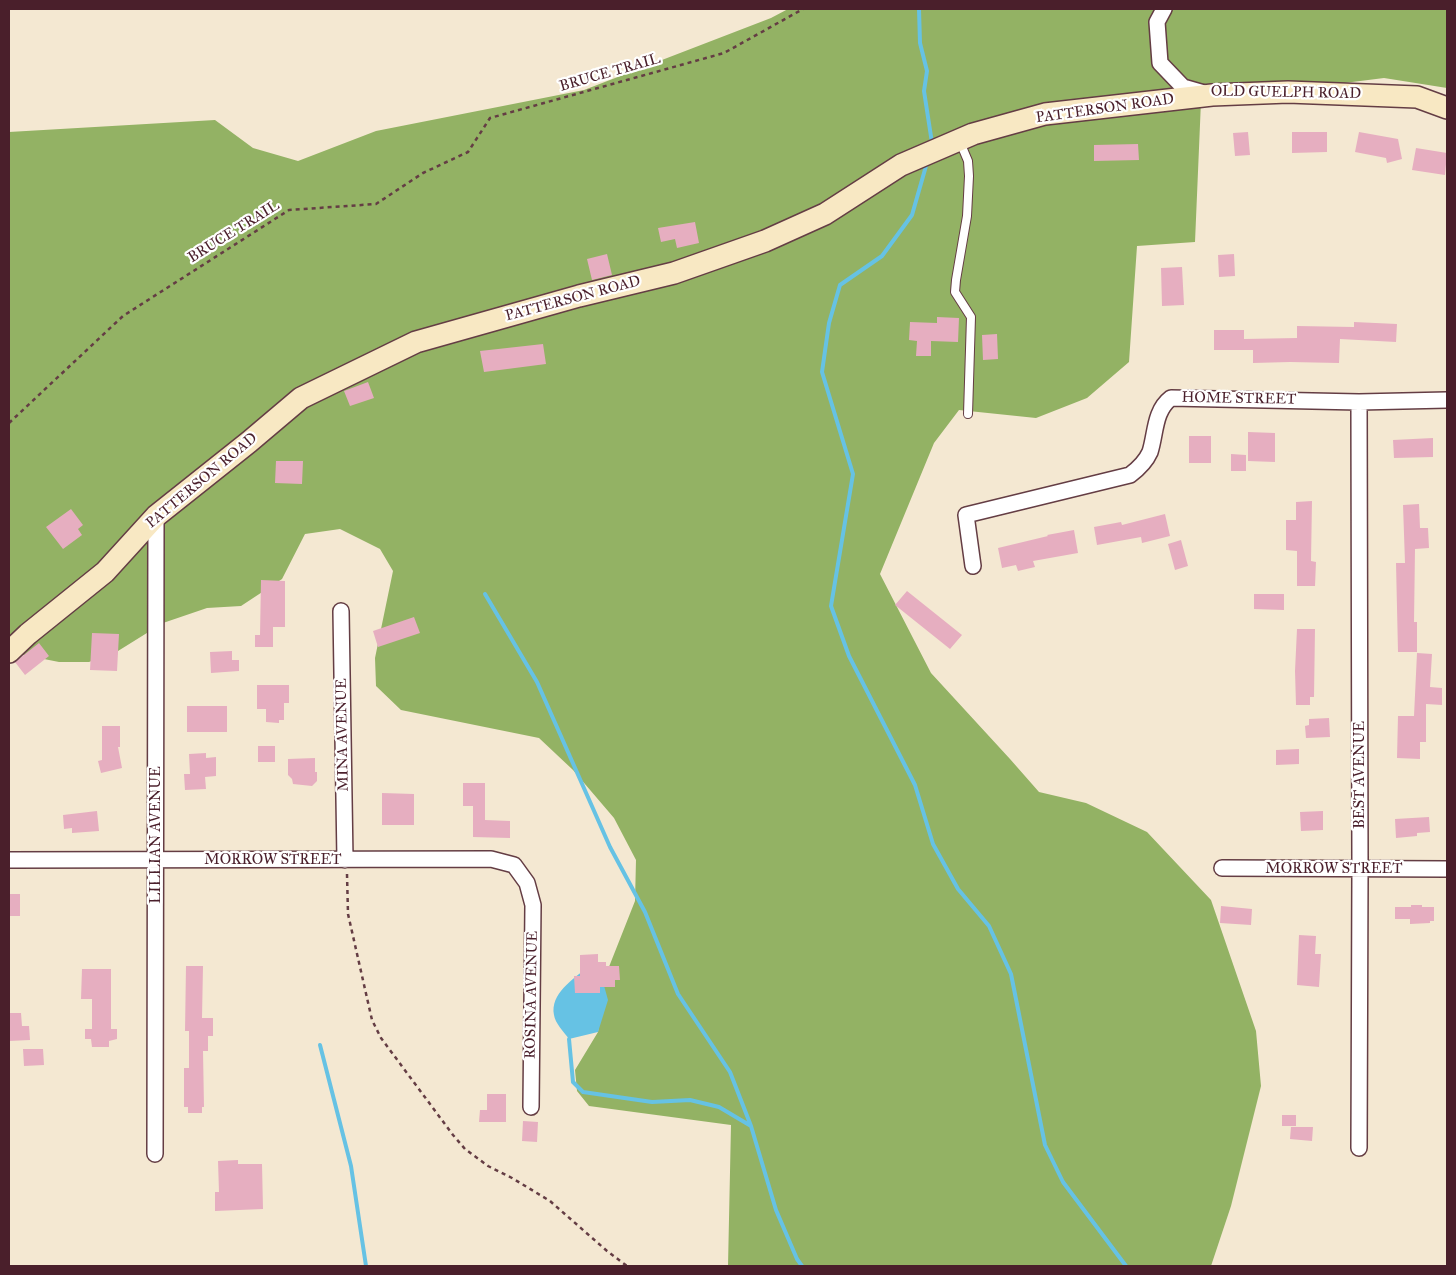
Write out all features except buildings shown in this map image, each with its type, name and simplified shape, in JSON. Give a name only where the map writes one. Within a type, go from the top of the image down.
[{"type":"street","name":"OLD GUELPH ROAD","points":[[1164,9],[1158,22],[1160,64],[1183,87],[1212,95],[1288,92],[1357,93],[1417,97],[1447,108]]},
{"type":"street","name":"PATTERSON ROAD","points":[[9,652],[28,634],[105,572],[156,516],[301,398],[416,342],[579,296],[674,273],[765,241],[824,214],[901,165],[973,134],[1045,114],[1212,95]]},
{"type":"street","name":"HOME STREET","points":[[973,566],[966,516],[1130,475],[1141,466],[1150,453],[1158,415],[1164,404],[1171,398],[1359,402],[1447,400]]},
{"type":"street","name":"BEST AVENUE","points":[[1359,402],[1359,1148]]},
{"type":"street","name":"LILLIAN AVENUE","points":[[155,1154],[156,516]]},
{"type":"street","name":"MINA AVENUE","points":[[341,611],[345,860]]},
{"type":"street","name":"MORROW STREET","points":[[9,860],[491,859],[514,865],[527,884]]},
{"type":"street","name":"MORROW STREET","points":[[1222,868],[1447,869]]},
{"type":"street","name":"ROSINA AVENUE","points":[[527,884],[533,905],[531,1107]]},
{"type":"lane","points":[[959,140],[968,161],[969,176],[967,216],[955,292],[971,316],[968,414]]},
{"type":"path","name":"BRUCE TRAIL","points":[[9,423],[123,316],[290,210],[376,204],[423,173],[468,152],[490,118],[724,53],[802,9]]},
{"type":"path","points":[[345,860],[348,914],[372,1020],[381,1038],[465,1149],[488,1166],[550,1201],[606,1251],[627,1266]]},
{"type":"green space","points":[[788,9],[1447,9],[1447,88],[1384,78],[1201,101],[1195,242],[1137,246],[1129,362],[1087,398],[1036,418],[959,410],[934,443],[880,574],[931,673],[1039,792],[1086,803],[1147,832],[1211,900],[1256,1031],[1261,1086],[1231,1206],[1211,1266],[728,1266],[731,1125],[589,1106],[577,1091],[575,1070],[598,1032],[603,982],[635,901],[636,860],[614,818],[573,770],[539,738],[401,710],[376,686],[375,658],[393,571],[380,549],[340,529],[305,534],[282,579],[241,606],[207,608],[163,623],[118,651],[89,662],[59,662],[9,652],[9,132],[215,120],[253,148],[298,161],[376,131],[584,90],[771,18]]},
{"type":"water","points":[[587,968],[603,982],[608,1000],[598,1032],[569,1039],[556,1021],[554,1007],[559,994],[564,988]]},
{"type":"waterway","points":[[919,9],[920,43],[927,71],[924,91],[932,143]]},
{"type":"waterway","points":[[926,166],[912,215],[882,256],[840,285],[829,323],[822,372],[853,474],[831,606],[849,656],[915,785],[933,844],[958,889],[989,926],[1011,974],[1045,1145],[1063,1182],[1126,1266]]},
{"type":"waterway","points":[[485,594],[537,682],[610,847],[645,912],[678,994],[730,1072],[751,1126],[776,1210],[797,1259],[802,1266]]},
{"type":"waterway","points":[[569,1039],[573,1082],[583,1092],[652,1102],[690,1100],[719,1107],[751,1126]]},
{"type":"waterway","points":[[320,1045],[351,1166],[366,1266]]}]
